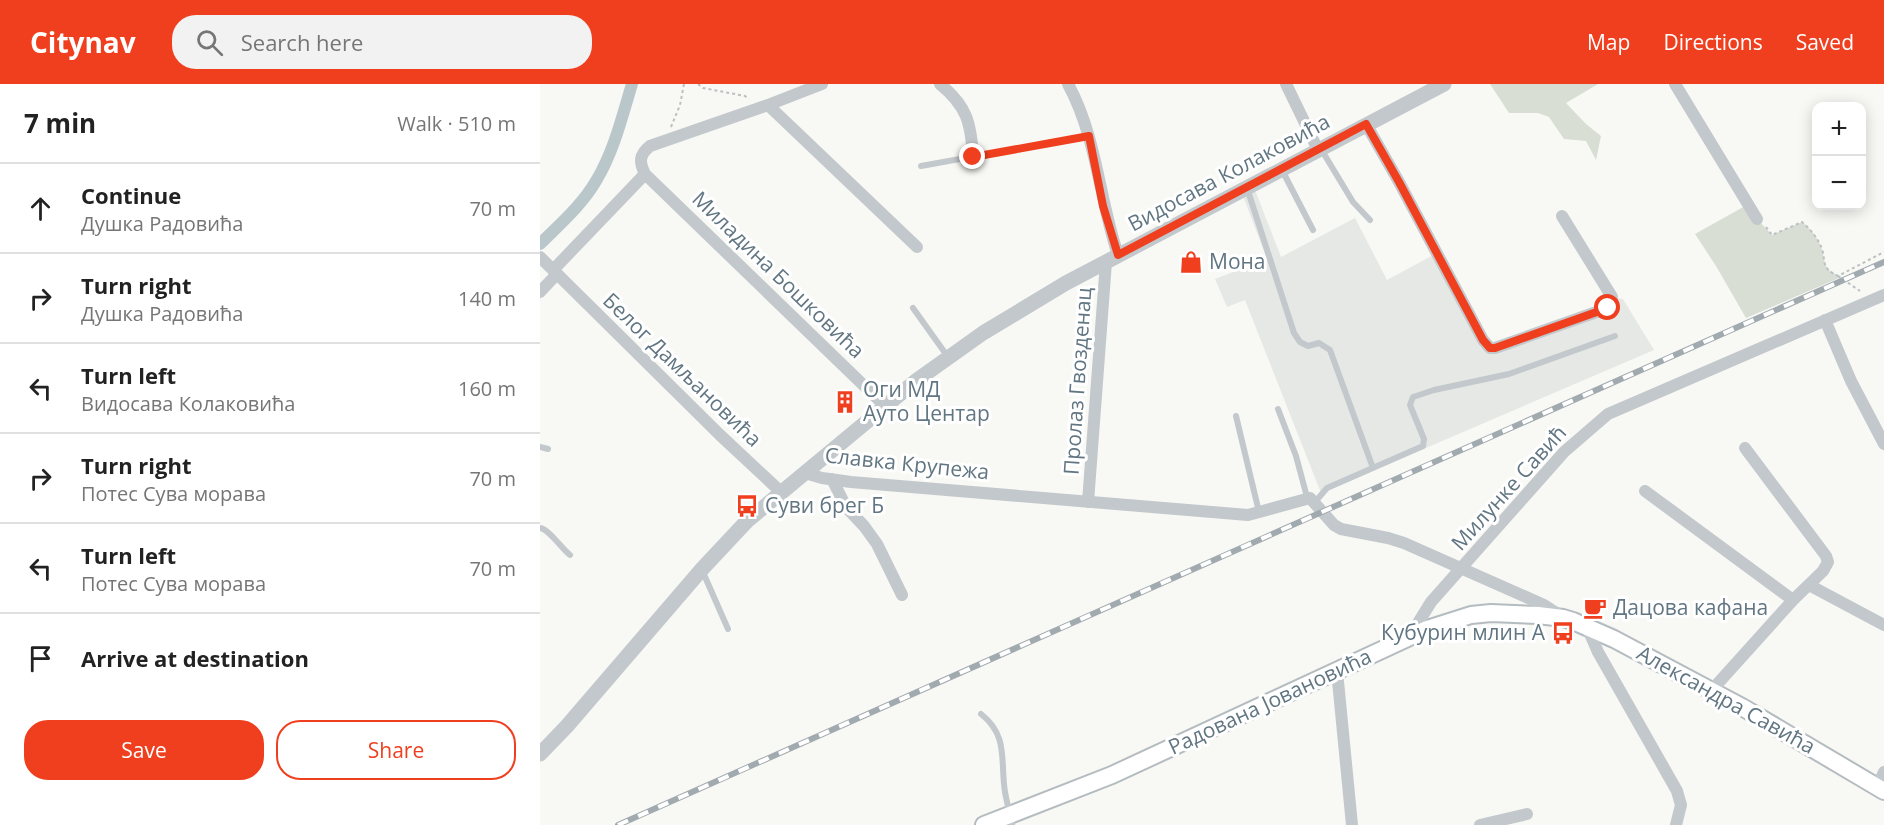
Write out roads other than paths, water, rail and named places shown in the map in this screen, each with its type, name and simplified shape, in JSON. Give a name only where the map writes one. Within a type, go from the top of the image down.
[{"type":"main road","name":"Радована Јовановића","points":[[984,825],[1011,820],[1112,776],[1410,636],[1450,621],[1480,614],[1521,613],[1563,618]]},
{"type":"main road","name":"Александра Савића","points":[[1563,618],[1587,627],[1711,691],[1882,783]]},
{"type":"street","points":[[540,292],[554,272],[645,174],[640,165],[641,157],[650,146],[764,107],[822,84]]},
{"type":"street","points":[[940,84],[963,107],[972,130],[973,157]]},
{"type":"street","points":[[1068,84],[1089,136],[1112,259]]},
{"type":"street","points":[[1286,84],[1319,149]]},
{"type":"street","name":"Видосава Колаковића","points":[[805,473],[884,405],[948,357],[1032,303],[1444,84]]},
{"type":"street","points":[[1675,84],[1757,219]]},
{"type":"street","points":[[764,107],[917,247]]},
{"type":"street","points":[[1366,124],[1483,340],[1490,348],[1608,308],[1612,304],[1612,297],[1562,216]]},
{"type":"street","name":"Миладина Бошковића","points":[[645,174],[884,405]]},
{"type":"street","name":"Белог Дамљановића","points":[[540,258],[781,492]]},
{"type":"street","name":"Пролаз Гвозденац","points":[[1088,502],[1112,259]]},
{"type":"street","name":"Милунке Савић","points":[[1410,636],[1431,602],[1564,452],[1608,414],[1884,295]]},
{"type":"street","points":[[1825,320],[1851,381],[1884,444]]},
{"type":"street","points":[[1711,691],[1827,566],[1826,556],[1745,448]]},
{"type":"street","name":"Славка Крупежа","points":[[540,754],[747,521],[805,473],[832,479],[1254,514]]},
{"type":"street","points":[[832,479],[846,507],[877,544],[902,595]]},
{"type":"street","points":[[1645,491],[1793,600]]},
{"type":"street","points":[[1254,514],[1311,499],[1341,530],[1388,538],[1544,605],[1563,618]]},
{"type":"street","points":[[1809,585],[1884,625]]},
{"type":"street","points":[[1587,627],[1598,652],[1677,791],[1681,806],[1676,825]]},
{"type":"street","points":[[1337,671],[1352,825]]},
{"type":"street","points":[[1480,825],[1527,814]]},
{"type":"lane","points":[[921,166],[1089,136]]},
{"type":"lane","points":[[1319,149],[1353,202],[1371,220]]},
{"type":"lane","points":[[1281,170],[1313,230]]},
{"type":"lane","points":[[1246,188],[1294,333],[1300,342],[1308,346],[1319,343],[1330,350],[1373,468]]},
{"type":"lane","points":[[913,308],[948,357]]},
{"type":"lane","points":[[1278,409],[1311,499],[1327,488],[1423,446],[1424,439],[1410,405],[1413,398],[1434,390],[1509,374],[1615,336]]},
{"type":"lane","points":[[1236,416],[1254,514]]},
{"type":"lane","points":[[540,447],[548,449]]},
{"type":"lane","points":[[540,528],[548,531],[556,543],[570,555]]},
{"type":"lane","points":[[702,569],[728,628]]},
{"type":"lane","points":[[981,714],[994,728],[1000,741],[1005,794],[1011,820]]},
{"type":"waterway","points":[[540,244],[563,222],[596,181],[613,146],[632,84]]},
{"type":"railway","points":[[618,825],[1884,262]]},
{"type":"place","name":"Мона","points":[[1191,262]]},
{"type":"place","name":"Оги МД Ауто Центар","points":[[845,402]]},
{"type":"place","name":"Суви брег Б","points":[[747,506]]},
{"type":"place","name":"Дацова кафана","points":[[1595,608]]},
{"type":"place","name":"Кубурин млин А","points":[[1563,633]]}]
